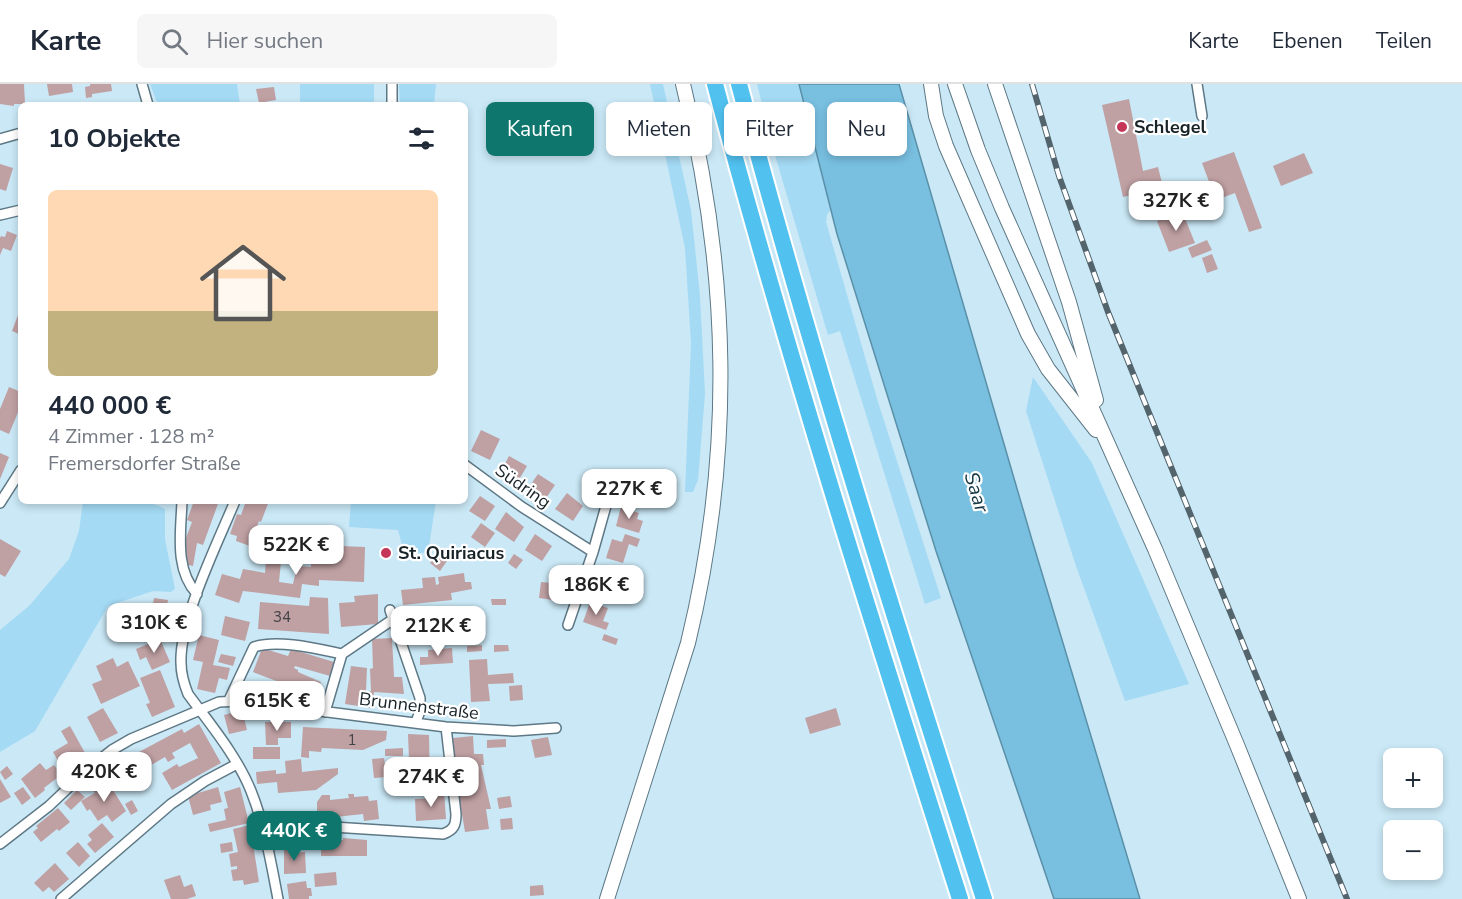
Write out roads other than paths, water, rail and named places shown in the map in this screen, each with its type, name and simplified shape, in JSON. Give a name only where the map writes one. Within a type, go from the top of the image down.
[{"type":"highway","points":[[715,84],[789,352],[960,899]]},
{"type":"highway","points":[[739,84],[828,400],[984,899]]},
{"type":"main road","points":[[608,899],[688,643],[698,602],[716,486],[722,388],[720,303],[710,219],[683,84]]},
{"type":"main road","points":[[931,84],[941,132],[1038,353],[1110,448]]},
{"type":"main road","points":[[955,84],[978,150],[1006,217],[1212,683],[1299,899]]},
{"type":"main road","points":[[995,84],[1069,302],[1080,348],[1110,448]]},
{"type":"street","points":[[141,84],[146,102]]},
{"type":"street","points":[[392,84],[392,102]]},
{"type":"street","points":[[1197,84],[1202,116]]},
{"type":"street","points":[[0,139],[18,135]]},
{"type":"street","points":[[0,215],[18,211]]},
{"type":"street","name":"Südring","points":[[468,467],[522,507],[592,552]]},
{"type":"street","points":[[0,503],[18,475]]},
{"type":"street","points":[[568,625],[613,481]]},
{"type":"street","points":[[182,504],[182,568],[189,584],[197,594]]},
{"type":"street","points":[[234,504],[197,594],[186,628],[181,662],[183,683],[251,789],[261,819],[278,899]]},
{"type":"street","points":[[325,712],[342,654],[391,615],[420,698],[420,711],[416,722]]},
{"type":"street","points":[[230,700],[254,647],[267,644],[294,646],[342,654]]},
{"type":"street","name":"Brunnenstraße","points":[[0,844],[49,806],[112,750],[131,739],[219,702],[230,700],[446,727],[495,730],[556,728]]},
{"type":"street","points":[[261,819],[394,832],[443,834],[450,832],[456,824],[456,814],[446,727]]},
{"type":"street","points":[[61,899],[171,804],[205,781],[237,764]]},
{"type":"water","name":"Saar","points":[[799,84],[899,84],[904,102],[827,102],[827,156],[907,156],[907,111],[1140,899],[1054,899],[936,551],[837,234],[815,147],[815,102],[804,102]]},
{"type":"railway","points":[[1032,84],[1059,176],[1108,312],[1347,899]]},
{"type":"place","name":"Schlegel","points":[[1122,127]]},
{"type":"place","name":"St. Quiriacus","points":[[386,553]]}]
